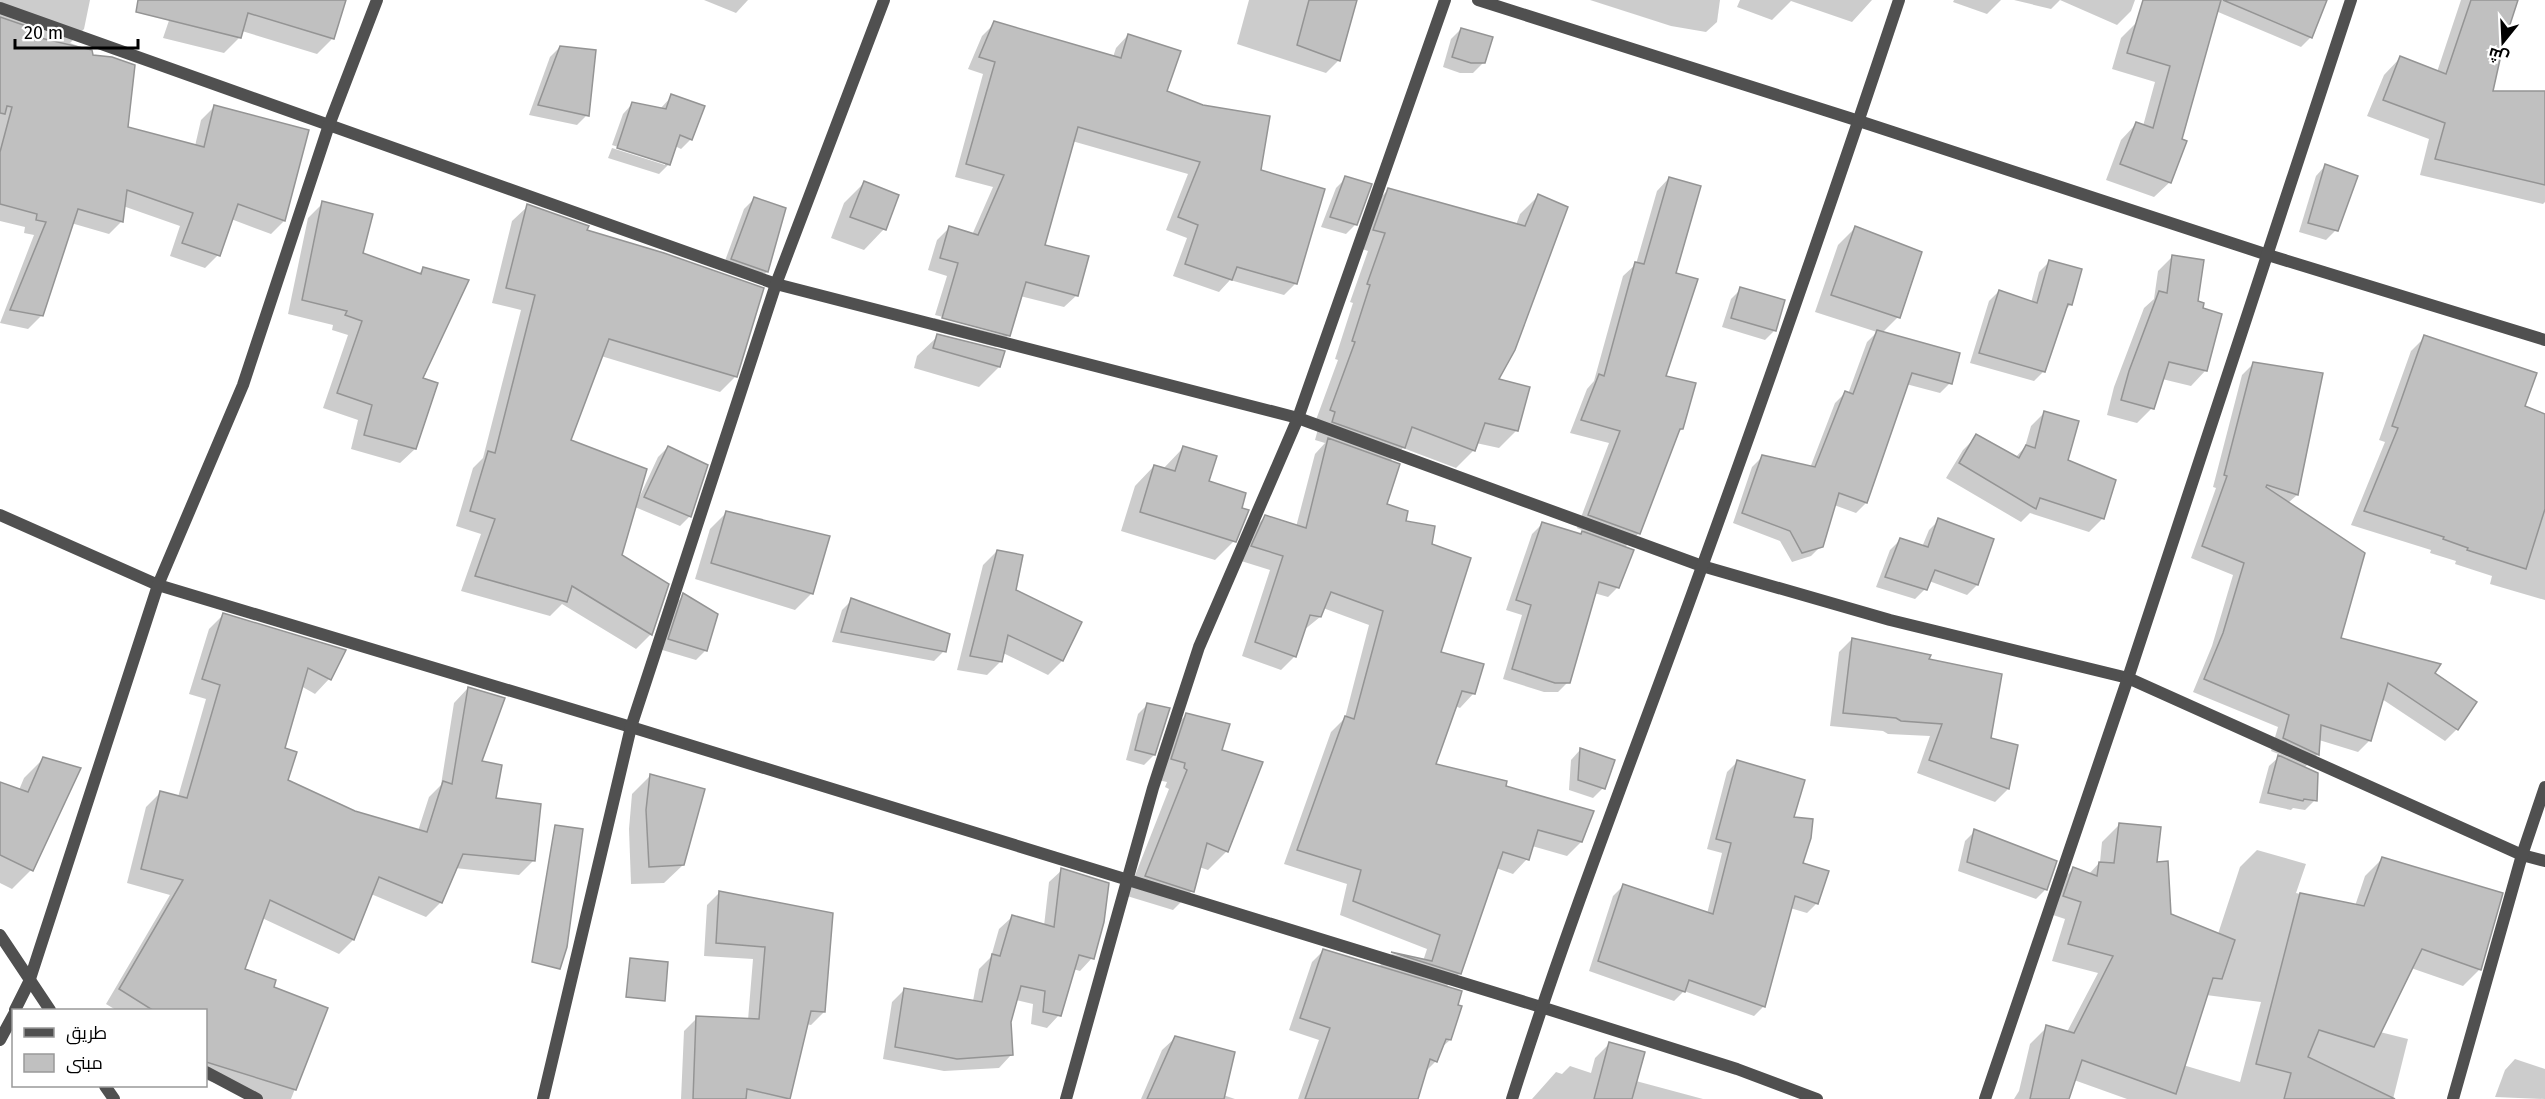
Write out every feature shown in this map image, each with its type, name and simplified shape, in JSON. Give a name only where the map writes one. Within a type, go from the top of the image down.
[{"type":"street","points":[[16,1009],[29,982],[158,585],[243,385],[329,125],[377,0]]},
{"type":"street","points":[[543,1099],[631,727],[776,284],[884,0]]},
{"type":"street","points":[[1066,1099],[1153,788],[1199,647],[1298,418],[1445,0]]},
{"type":"street","points":[[1478,0],[1859,121],[2268,255],[2545,340]]},
{"type":"street","points":[[1512,1099],[1541,1007],[1702,566],[1859,121],[1899,0]]},
{"type":"street","points":[[1985,1099],[2128,678],[2351,0]]},
{"type":"street","points":[[0,8],[776,284],[1298,418],[1702,566],[1890,621],[2128,678],[2522,855],[2545,861]]},
{"type":"street","points":[[0,515],[158,585],[631,727],[1541,1007],[1737,1069],[1817,1099]]},
{"type":"street","points":[[2453,1099],[2522,855],[2545,787]]},
{"type":"street","points":[[0,935],[49,1009]]},
{"type":"street","points":[[0,1040],[12,1016]]},
{"type":"street","points":[[207,1073],[257,1099]]},
{"type":"building","points":[[138,0],[346,0],[334,39],[248,13],[241,38],[136,12]]},
{"type":"building","points":[[1309,0],[1357,0],[1340,61],[1297,45]]},
{"type":"building","points":[[2143,0],[2221,0],[2182,139],[2187,141],[2171,183],[2120,164],[2136,122],[2153,128],[2170,66],[2127,53]]},
{"type":"building","points":[[2223,0],[2327,0],[2312,38]]},
{"type":"building","points":[[2471,0],[2518,0],[2503,46],[2493,91],[2545,91],[2545,185],[2435,159],[2445,123],[2383,100],[2400,56],[2446,74]]},
{"type":"building","points":[[0,17],[35,29],[32,36],[92,50],[93,55],[112,57],[135,65],[128,127],[204,147],[214,105],[309,130],[285,221],[238,204],[220,256],[182,243],[193,213],[127,190],[123,222],[78,209],[43,316],[10,310],[46,222],[36,220],[37,214],[0,204],[0,152],[12,107],[7,106],[5,114],[0,113]]},
{"type":"building","points":[[994,21],[1121,58],[1128,34],[1181,51],[1167,91],[1203,105],[1270,116],[1261,170],[1325,189],[1297,284],[1237,267],[1232,280],[1185,264],[1198,225],[1178,217],[1200,162],[1078,127],[1045,245],[1089,256],[1078,296],[1026,282],[1010,336],[942,318],[958,263],[940,258],[949,226],[978,235],[1004,175],[966,164],[995,62],[979,57]]},
{"type":"building","points":[[1461,28],[1493,37],[1485,63],[1471,63],[1452,57]]},
{"type":"building","points":[[560,46],[596,50],[589,116],[538,105]]},
{"type":"building","points":[[671,94],[705,106],[692,140],[680,135],[670,165],[617,148],[632,102],[666,109]]},
{"type":"building","points":[[2325,164],[2358,176],[2338,231],[2308,223]]},
{"type":"building","points":[[1345,176],[1372,184],[1357,225],[1330,217]]},
{"type":"building","points":[[1669,177],[1701,186],[1676,273],[1698,279],[1666,376],[1696,383],[1683,429],[1680,429],[1640,534],[1588,515],[1620,431],[1581,420],[1599,374],[1604,376],[1635,262],[1644,264]]},
{"type":"building","points":[[864,181],[899,195],[886,230],[850,217]]},
{"type":"building","points":[[1388,188],[1525,226],[1538,194],[1568,207],[1515,350],[1499,379],[1530,387],[1518,431],[1485,423],[1475,451],[1412,427],[1405,448],[1332,422],[1335,412],[1330,410],[1355,342],[1352,341],[1370,285],[1367,284],[1385,233],[1373,230]]},
{"type":"building","points":[[754,197],[786,208],[768,272],[731,259]]},
{"type":"building","points":[[322,201],[373,214],[363,253],[421,274],[423,267],[469,280],[423,378],[438,383],[416,449],[364,435],[372,405],[337,393],[362,321],[345,315],[347,311],[302,300]]},
{"type":"building","points":[[527,204],[589,226],[587,230],[664,253],[764,288],[737,377],[609,339],[571,440],[647,469],[622,555],[669,584],[652,635],[572,586],[567,602],[475,576],[495,519],[470,511],[488,451],[495,453],[535,295],[506,288]]},
{"type":"building","points":[[1855,226],[1922,252],[1900,318],[1831,295]]},
{"type":"building","points":[[2172,255],[2204,260],[2198,301],[2204,303],[2203,308],[2222,314],[2207,371],[2169,362],[2154,409],[2121,400],[2129,371],[2159,291],[2167,293]]},
{"type":"building","points":[[2049,260],[2082,269],[2072,305],[2068,304],[2045,372],[1979,353],[1999,290],[2037,303]]},
{"type":"building","points":[[1740,287],[1785,300],[1776,331],[1731,318]]},
{"type":"building","points":[[1877,330],[1960,353],[1952,384],[1912,373],[1867,503],[1839,493],[1823,547],[1802,553],[1790,531],[1742,513],[1762,455],[1815,467],[1845,391],[1853,394]]},
{"type":"building","points":[[937,334],[1005,351],[1000,367],[933,348]]},
{"type":"building","points":[[2424,335],[2537,373],[2525,406],[2545,414],[2545,509],[2526,569],[2467,550],[2468,548],[2443,539],[2444,537],[2364,511],[2398,428],[2392,426]]},
{"type":"building","points":[[2253,362],[2323,373],[2298,495],[2267,485],[2266,487],[2365,553],[2341,638],[2441,664],[2435,673],[2477,702],[2458,730],[2388,683],[2371,741],[2321,725],[2319,755],[2283,738],[2289,715],[2204,679],[2223,633],[2244,563],[2202,546],[2227,476],[2224,475]]},
{"type":"building","points":[[2044,411],[2079,421],[2068,460],[2116,480],[2104,519],[2040,498],[2036,509],[1959,463],[1976,434],[2019,458],[2026,445],[2035,448]]},
{"type":"building","points":[[1328,438],[1400,464],[1387,504],[1408,511],[1406,521],[1435,526],[1432,544],[1471,558],[1441,652],[1484,664],[1475,694],[1462,691],[1436,764],[1507,781],[1506,786],[1594,811],[1582,842],[1538,830],[1529,860],[1503,852],[1461,974],[1391,952],[1432,961],[1440,935],[1353,901],[1361,870],[1297,850],[1345,716],[1354,719],[1383,611],[1331,592],[1321,617],[1310,615],[1296,657],[1255,642],[1283,556],[1251,546],[1265,515],[1306,528]]},
{"type":"building","points":[[668,446],[708,465],[691,517],[644,497]]},
{"type":"building","points":[[1183,446],[1217,456],[1209,481],[1246,493],[1242,508],[1249,510],[1236,542],[1140,512],[1154,465],[1175,471]]},
{"type":"building","points":[[726,511],[830,536],[813,594],[711,563]]},
{"type":"building","points":[[1938,518],[1994,539],[1978,585],[1935,570],[1927,590],[1885,577],[1900,538],[1928,547]]},
{"type":"building","points":[[1542,522],[1581,534],[1582,531],[1634,550],[1619,588],[1599,582],[1570,683],[1555,683],[1512,669],[1531,605],[1516,600]]},
{"type":"building","points":[[997,550],[1023,555],[1016,590],[1082,622],[1063,661],[1008,635],[1002,662],[970,656]]},
{"type":"building","points":[[683,593],[718,614],[707,651],[668,639]]},
{"type":"building","points":[[851,598],[950,634],[946,652],[841,632]]},
{"type":"building","points":[[223,613],[346,650],[331,680],[308,668],[285,748],[297,752],[288,780],[355,811],[427,832],[443,781],[452,784],[468,687],[505,698],[482,761],[502,765],[496,798],[541,804],[535,861],[463,854],[442,903],[379,877],[354,940],[270,900],[245,969],[276,980],[274,987],[328,1008],[296,1090],[207,1062],[207,1009],[151,1009],[119,989],[183,880],[141,869],[160,791],[187,798],[220,685],[202,679]]},
{"type":"building","points":[[1852,638],[1931,655],[1929,659],[2002,674],[1991,738],[2018,745],[2009,789],[1929,760],[1942,724],[1843,713]]},
{"type":"building","points":[[1147,703],[1170,708],[1155,755],[1135,750]]},
{"type":"building","points":[[1186,713],[1230,724],[1222,750],[1263,762],[1228,852],[1207,843],[1194,892],[1145,876],[1187,770],[1184,768],[1185,763],[1171,759]]},
{"type":"building","points":[[1580,748],[1615,760],[1605,789],[1578,780]]},
{"type":"building","points":[[2278,755],[2318,773],[2317,801],[2304,799],[2303,801],[2268,793]]},
{"type":"building","points":[[43,757],[81,768],[33,871],[0,855],[0,782],[28,792]]},
{"type":"building","points":[[1737,760],[1805,780],[1794,817],[1813,819],[1811,838],[1803,863],[1829,871],[1818,904],[1795,896],[1765,1007],[1689,980],[1685,992],[1598,961],[1623,884],[1713,914],[1731,843],[1716,839]]},
{"type":"building","points":[[650,774],[705,789],[684,865],[649,867],[646,810]]},
{"type":"building","points":[[2119,823],[2161,827],[2157,862],[2168,861],[2171,914],[2235,940],[2222,979],[2213,978],[2176,1094],[2082,1060],[2069,1099],[2030,1099],[2046,1025],[2074,1033],[2113,956],[2068,944],[2081,902],[2063,896],[2073,867],[2097,876],[2099,862],[2114,863]]},
{"type":"building","points":[[555,825],[583,829],[567,947],[560,969],[532,962]]},
{"type":"building","points":[[1974,829],[2057,861],[2047,890],[1967,862]]},
{"type":"building","points":[[2382,857],[2503,893],[2481,970],[2422,949],[2374,1047],[2319,1030],[2308,1057],[2395,1099],[2284,1099],[2291,1073],[2256,1064],[2300,893],[2364,906]]},
{"type":"building","points":[[1061,868],[1109,883],[1104,922],[1094,959],[1079,955],[1061,1016],[1043,1012],[1045,991],[1021,986],[1011,1022],[1013,1055],[957,1059],[895,1047],[904,988],[982,1002],[992,954],[1000,956],[1012,915],[1054,927]]},
{"type":"building","points":[[719,891],[833,913],[825,1012],[811,1011],[790,1099],[747,1089],[746,1099],[693,1099],[696,1016],[759,1019],[765,947],[716,943]]},
{"type":"building","points":[[1323,949],[1462,991],[1458,1005],[1462,1006],[1451,1040],[1446,1039],[1437,1062],[1430,1059],[1418,1099],[1305,1099],[1330,1028],[1300,1018]]},
{"type":"building","points":[[630,958],[668,962],[665,1001],[626,997]]},
{"type":"building","points":[[1175,1036],[1235,1052],[1224,1099],[1147,1099]]},
{"type":"building","points":[[1609,1042],[1645,1052],[1632,1099],[1594,1099]]}]
